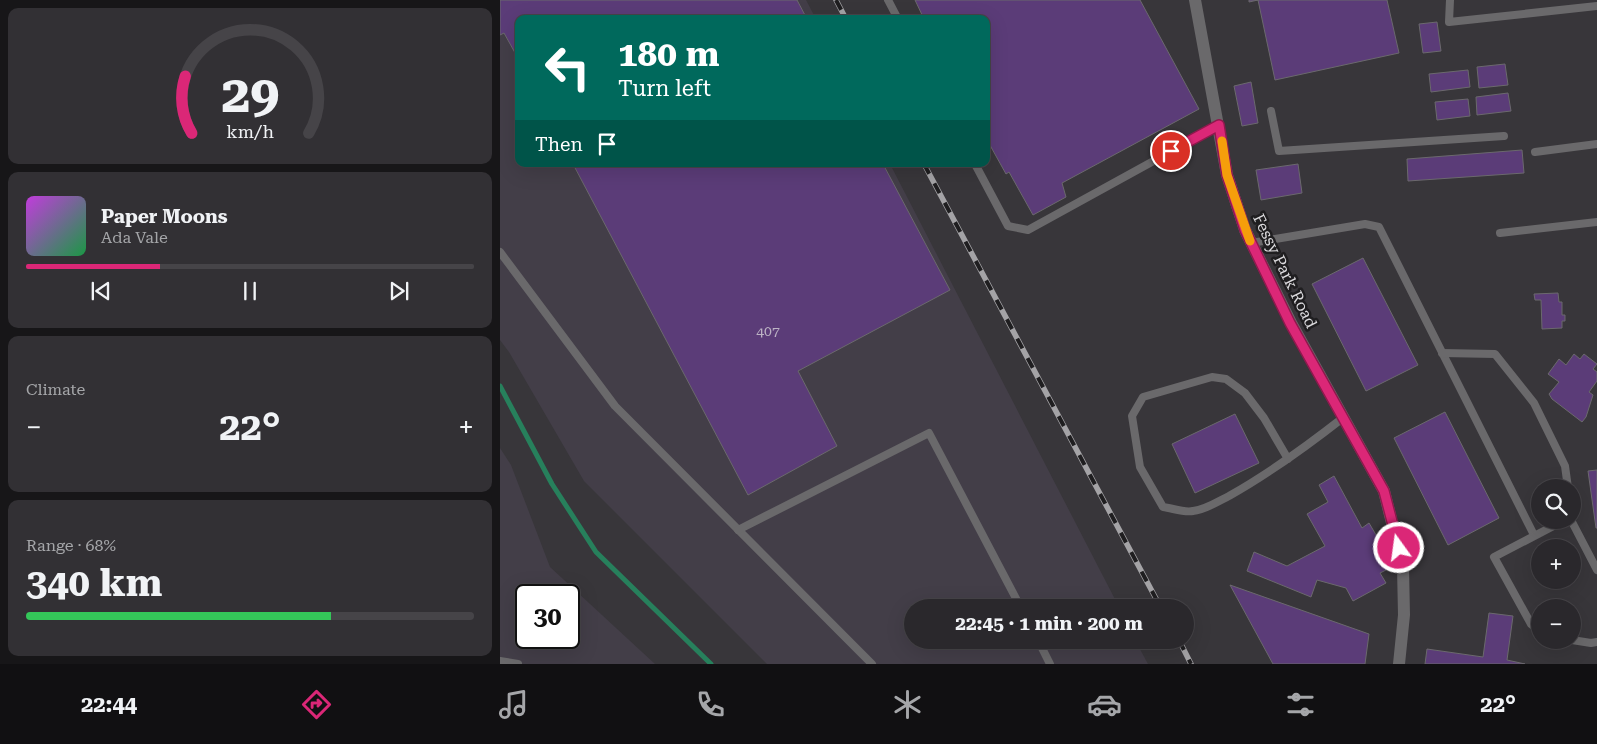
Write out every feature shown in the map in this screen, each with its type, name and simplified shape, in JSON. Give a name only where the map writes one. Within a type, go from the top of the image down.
[{"type":"street","name":"Fessy Park Road","points":[[1196,0],[1227,175],[1245,230],[1290,323],[1384,491],[1404,567],[1404,615],[1399,664]]},
{"type":"lane","points":[[888,0],[896,15]]},
{"type":"lane","points":[[1450,0],[1449,22],[1597,6]]},
{"type":"lane","points":[[1271,112],[1279,151],[1504,136]]},
{"type":"lane","points":[[977,167],[1008,226],[1028,230],[1219,125]]},
{"type":"lane","points":[[1535,152],[1597,144]]},
{"type":"lane","points":[[1500,233],[1597,222]]},
{"type":"lane","points":[[1251,243],[1365,224],[1379,227],[1534,535]]},
{"type":"lane","points":[[500,252],[615,406],[872,664]]},
{"type":"lane","points":[[1442,353],[1495,354],[1534,403],[1565,466],[1567,479]]},
{"type":"lane","points":[[1288,459],[1264,418],[1250,399],[1226,379],[1212,376],[1143,397],[1132,416],[1140,467],[1163,507],[1193,512],[1246,487],[1288,459],[1344,418]]},
{"type":"lane","points":[[738,530],[929,433],[1016,599]]},
{"type":"lane","points":[[1531,624],[1494,557],[1546,529]]},
{"type":"lane","points":[[1576,529],[1597,570]]},
{"type":"lane","points":[[1581,641],[1597,642]]},
{"type":"lane","points":[[1042,649],[1050,664]]},
{"type":"lane","points":[[500,661],[518,664]]},
{"type":"shaded area","points":[[500,0],[806,0],[814,15],[515,15],[515,167],[892,167],[1115,599],[904,599],[904,649],[1140,649],[1148,664],[767,664],[584,481],[509,352],[500,340]]},
{"type":"shaded area","points":[[500,448],[511,465],[550,567],[568,584],[515,584],[515,649],[580,649],[580,595],[655,664],[500,664]]},
{"type":"building","points":[[500,0],[797,0],[805,15],[515,15],[515,53],[504,33],[500,35]]},
{"type":"building","points":[[915,0],[1140,0],[1199,109],[1062,183],[1066,197],[1033,215],[1009,172],[1006,174],[990,145],[990,15],[922,15]]},
{"type":"building","points":[[1258,0],[1387,0],[1399,53],[1275,80]]},
{"type":"building","points":[[1437,22],[1441,51],[1423,53],[1419,24]]},
{"type":"building","points":[[1505,64],[1508,85],[1479,88],[1477,67]]},
{"type":"building","points":[[1468,70],[1470,87],[1431,92],[1429,74]]},
{"type":"building","points":[[1251,82],[1258,123],[1242,126],[1234,86]]},
{"type":"building","points":[[1508,93],[1511,111],[1477,115],[1476,97]]},
{"type":"building","points":[[1468,99],[1470,116],[1437,120],[1435,102]]},
{"type":"building","points":[[1522,150],[1524,173],[1408,181],[1407,159]]},
{"type":"building","points":[[1298,164],[1302,193],[1261,200],[1256,170]]},
{"type":"building","points":[[575,167],[885,167],[950,290],[798,371],[837,446],[748,495]]},
{"type":"building","points":[[1363,258],[1418,365],[1366,391],[1312,284]]},
{"type":"building","points":[[1558,293],[1559,302],[1562,302],[1562,315],[1565,315],[1565,321],[1562,321],[1562,328],[1542,329],[1541,300],[1535,300],[1534,294]]},
{"type":"building","points":[[1574,354],[1580,359],[1584,354],[1597,364],[1593,369],[1597,372],[1597,381],[1589,392],[1593,395],[1586,417],[1582,422],[1552,399],[1549,394],[1559,382],[1548,374],[1559,359],[1566,365]]},
{"type":"building","points":[[1445,412],[1499,518],[1448,545],[1394,438]]},
{"type":"building","points":[[1235,414],[1259,463],[1195,493],[1172,444]]},
{"type":"building","points":[[1597,470],[1597,528],[1596,528],[1588,471]]},
{"type":"building","points":[[1334,476],[1362,528],[1369,523],[1382,545],[1386,570],[1380,573],[1386,583],[1353,601],[1346,588],[1317,580],[1311,597],[1247,571],[1254,552],[1287,566],[1325,546],[1307,514],[1328,502],[1319,485]]},
{"type":"building","points":[[1230,585],[1369,634],[1365,664],[1273,664]]},
{"type":"building","points":[[1489,613],[1513,616],[1507,660],[1525,664],[1425,664],[1427,649],[1483,657]]},
{"type":"waterway","points":[[500,386],[552,484],[596,552],[711,664]]},
{"type":"railway","points":[[836,0],[844,15]]},
{"type":"railway","points":[[926,167],[1156,599]]},
{"type":"railway","points":[[1184,649],[1191,664]]},
{"type":"slow traffic","points":[[1222,141],[1227,175],[1250,241]]},
{"type":"route","points":[[1171,151],[1219,125],[1227,175],[1245,230],[1290,323],[1384,491],[1399,548]]}]
